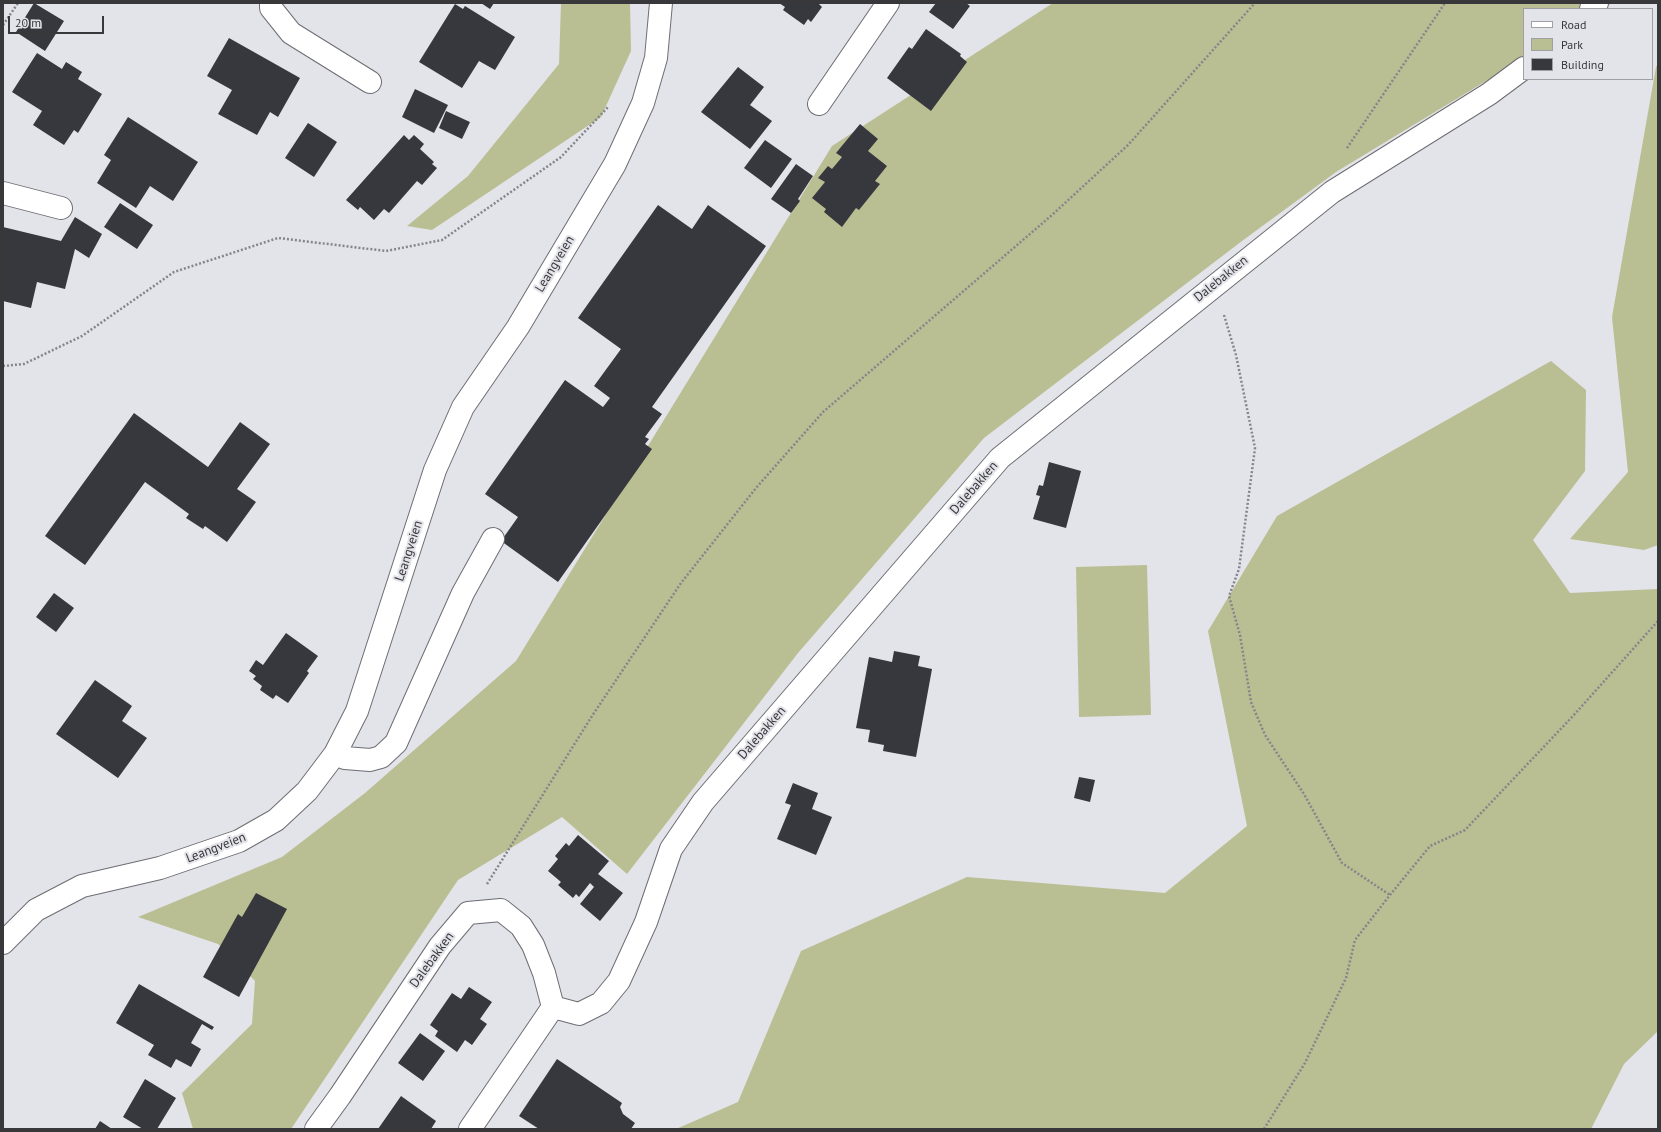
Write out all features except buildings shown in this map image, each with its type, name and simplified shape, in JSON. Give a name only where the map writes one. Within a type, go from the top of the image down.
[{"type":"street","points":[[271,3],[271,8],[291,33],[370,82]]},
{"type":"street","name":"Leangveien","points":[[3,942],[36,910],[82,886],[160,868],[239,841],[276,820],[307,791],[335,754],[357,711],[434,470],[464,407],[518,327],[607,178],[643,103],[656,58],[661,3]]},
{"type":"street","points":[[819,104],[888,3]]},
{"type":"street","name":"Dalebakken","points":[[553,1007],[579,1014],[600,1003],[619,981],[646,922],[671,849],[703,802],[1000,458],[1215,284],[1332,192],[1489,94],[1523,69]]},
{"type":"street","points":[[3,193],[61,208]]},
{"type":"street","points":[[335,754],[360,760],[370,760],[381,757],[396,743],[463,593],[493,539]]},
{"type":"street","points":[[468,913],[501,910],[521,926],[533,945],[544,973],[553,1007],[470,1129]]},
{"type":"street","name":"Dalebakken","points":[[316,1129],[340,1096],[440,946],[468,913]]},
{"type":"path","points":[[3,25],[18,3]]},
{"type":"path","points":[[468,913],[592,716],[681,583],[756,488],[823,412],[1052,215],[1128,145],[1255,3]]},
{"type":"path","points":[[1346,150],[1349,143],[1445,3]]},
{"type":"path","points":[[3,366],[24,364],[82,336],[174,272],[278,238],[386,251],[442,240],[560,157],[613,102]]},
{"type":"path","points":[[1215,284],[1236,355],[1255,448],[1238,569],[1230,596],[1240,635],[1251,702],[1265,735],[1304,794],[1342,863],[1390,895]]},
{"type":"path","points":[[1264,1129],[1308,1056],[1346,978],[1355,940],[1430,846],[1465,830],[1573,716],[1658,621]]},
{"type":"green space","points":[[561,3],[630,3],[631,51],[601,117],[432,230],[407,226],[468,176],[559,64]]},
{"type":"green space","points":[[1053,3],[1612,3],[1604,8],[1523,8],[1523,59],[1336,172],[1242,241],[984,438],[798,653],[627,874],[562,817],[458,880],[291,1129],[193,1129],[182,1093],[252,1024],[255,981],[218,944],[138,917],[282,857],[365,793],[516,661],[832,146]]},
{"type":"green space","points":[[1658,64],[1658,545],[1644,550],[1570,539],[1628,472],[1612,317],[1656,67]]},
{"type":"green space","points":[[1551,361],[1586,390],[1585,471],[1533,540],[1570,593],[1658,589],[1658,1031],[1624,1064],[1591,1129],[676,1129],[738,1102],[801,951],[967,877],[1165,893],[1247,826],[1208,631],[1277,516]]},
{"type":"green space","points":[[1147,565],[1151,715],[1079,717],[1076,567]]}]
